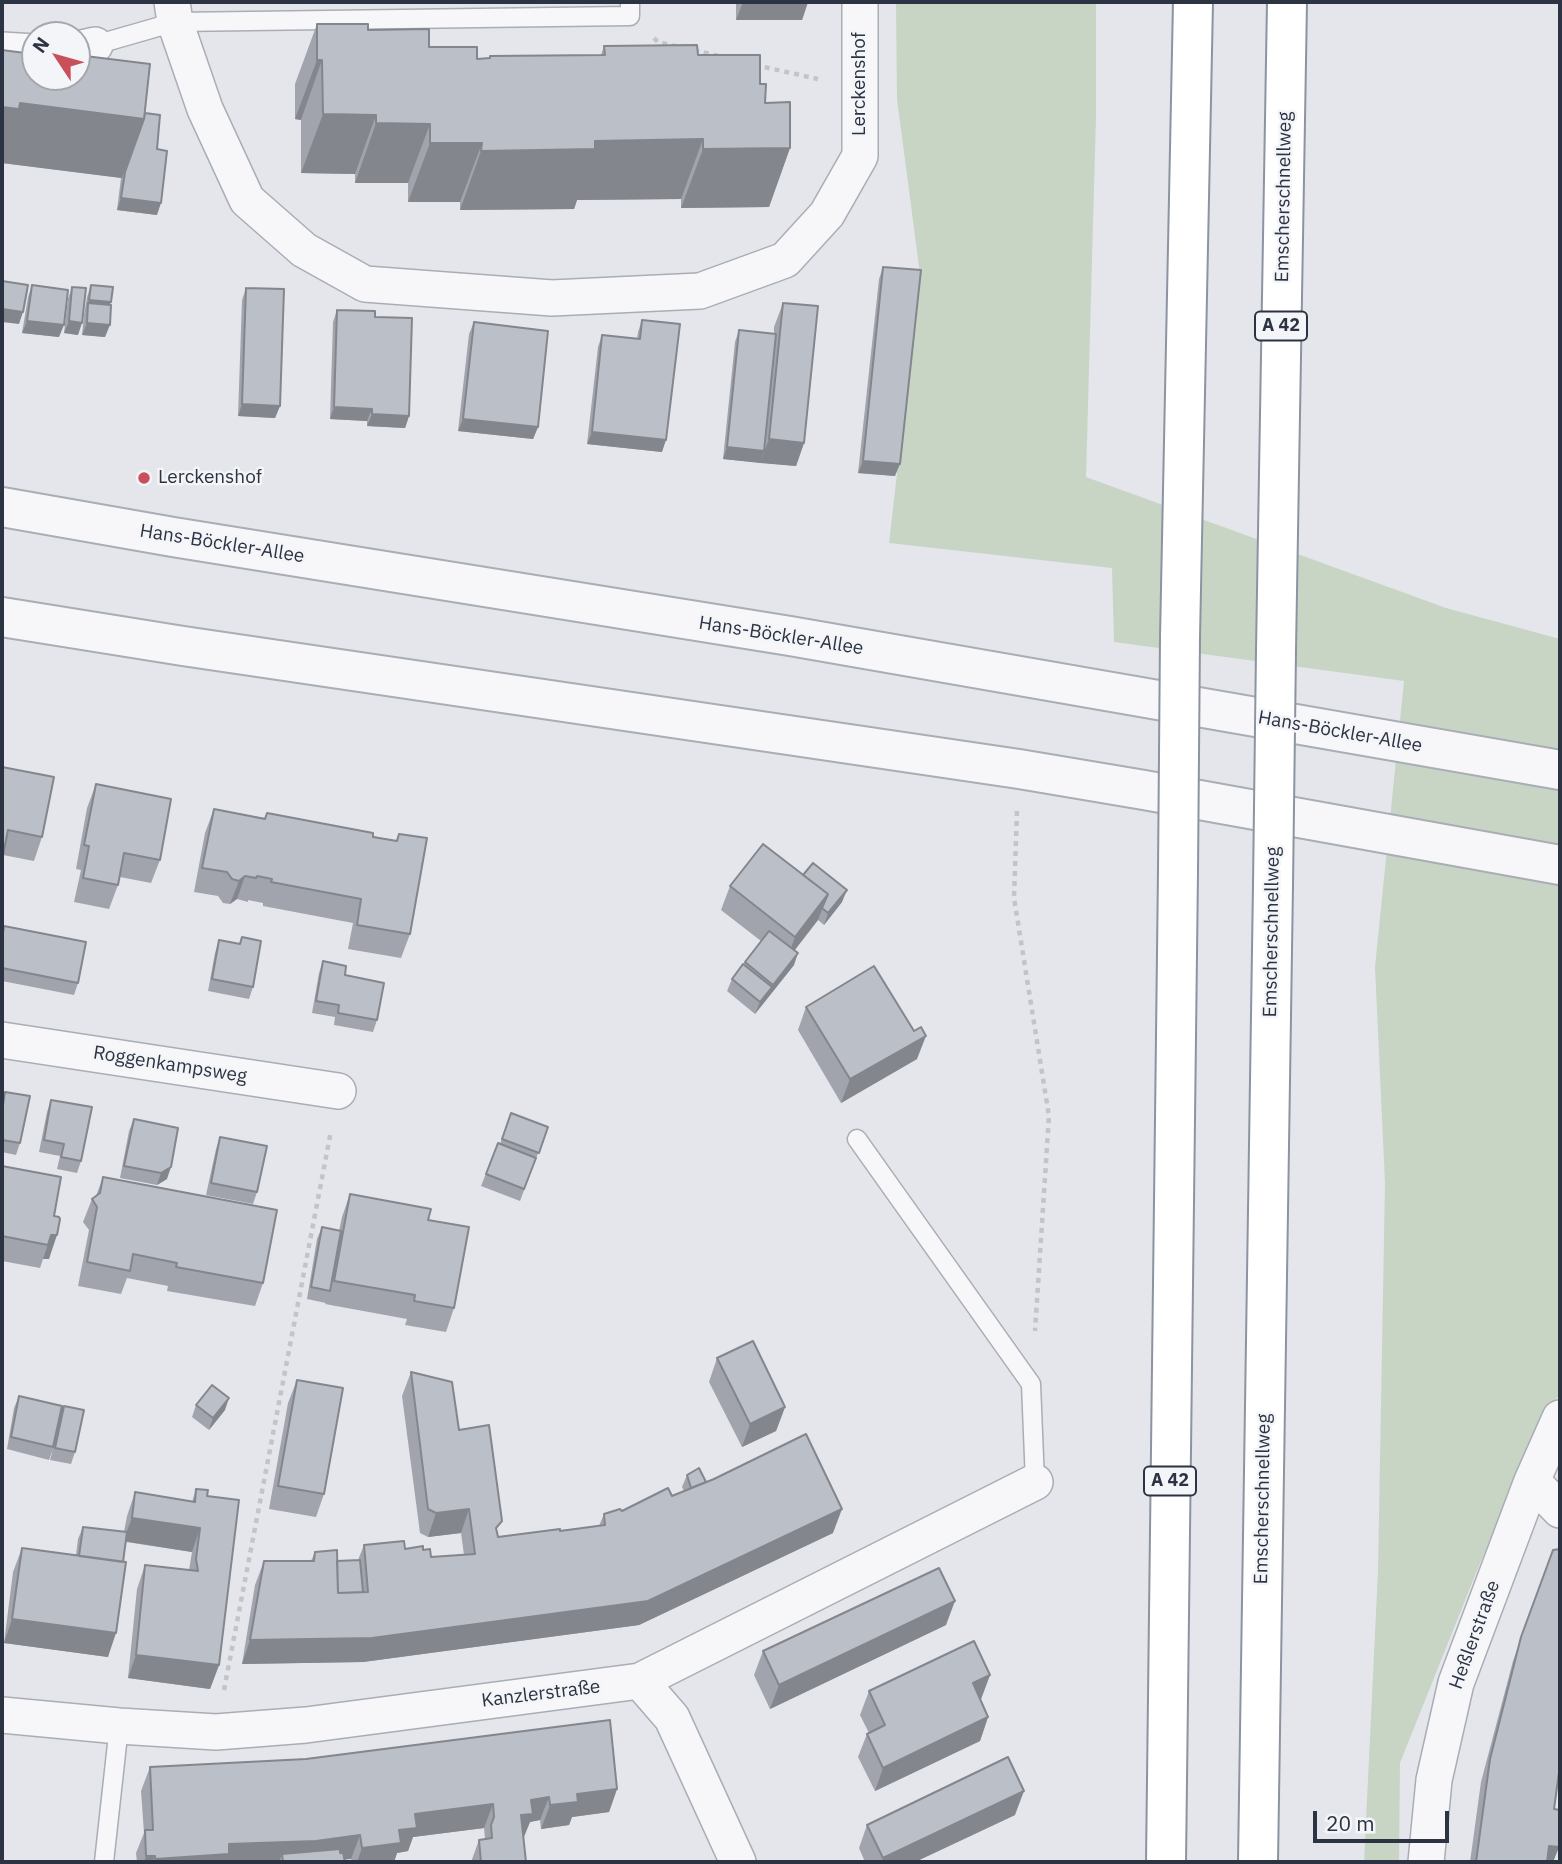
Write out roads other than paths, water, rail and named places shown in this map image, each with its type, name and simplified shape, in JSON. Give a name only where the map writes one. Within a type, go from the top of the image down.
[{"type":"highway","name":"A 42","points":[[1166,1862],[1181,638],[1193,2]]},
{"type":"highway","name":"Emscherschnellweg","points":[[1258,1862],[1287,2]]},
{"type":"street","name":"Lerckenshof","points":[[173,12],[205,109],[247,200],[304,250],[365,284],[552,298],[700,291],[785,260],[827,214],[860,156],[860,2]]},
{"type":"street","points":[[2,50],[21,51]]},
{"type":"street","name":"Hans-Böckler-Allee","points":[[2,507],[804,639],[1560,770]]},
{"type":"street","points":[[2,617],[1019,769],[1560,865]]},
{"type":"street","name":"Roggenkampsweg","points":[[2,1040],[338,1091]]},
{"type":"street","name":"Heßlerstraße","points":[[1426,1862],[1434,1780],[1456,1684],[1532,1481],[1560,1418]]},
{"type":"street","points":[[1532,1481],[1560,1510]]},
{"type":"street","name":"Kanzlerstraße","points":[[2,1715],[216,1732],[306,1725],[640,1681],[1035,1482]]},
{"type":"street","points":[[640,1681],[672,1718],[737,1862]]},
{"type":"lane","points":[[91,45],[173,12],[630,9]]},
{"type":"lane","points":[[857,1139],[1031,1384],[1035,1482]]},
{"type":"lane","points":[[104,1862],[119,1726]]},
{"type":"place","name":"Lerckenshof","points":[[144,478]]}]
